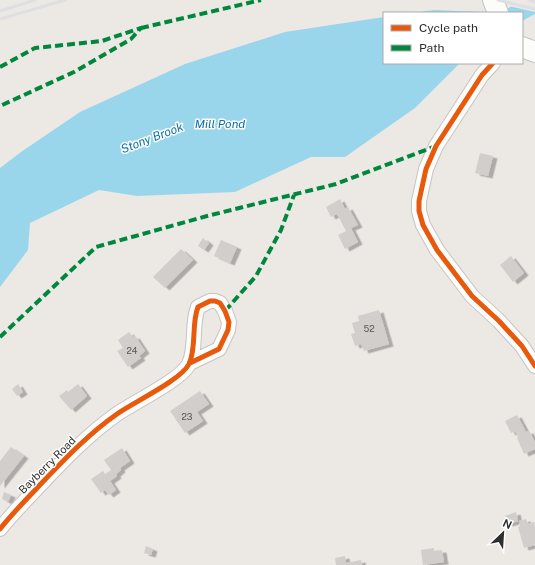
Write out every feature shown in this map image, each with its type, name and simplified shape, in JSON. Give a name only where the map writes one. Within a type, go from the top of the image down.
[{"type":"main road","points":[[523,47],[535,52]]},
{"type":"street","points":[[492,64],[482,75],[436,146],[426,169],[419,201],[419,211],[423,225],[437,250],[472,296],[499,321],[522,346],[535,366]]},
{"type":"street","name":"Bayberry Road","points":[[0,529],[70,454],[117,414],[175,378],[184,371],[190,363]]},
{"type":"water","points":[[523,0],[535,0],[535,14],[523,20],[523,12],[480,12],[505,10]]},
{"type":"water","points":[[434,10],[480,12],[420,12]]},
{"type":"water","name":"Mill Pond","points":[[383,17],[383,64],[459,64],[415,108],[345,157],[311,157],[235,192],[137,196],[99,190],[30,223],[28,250],[0,287],[0,168],[80,112],[185,64],[285,32]]},
{"type":"pier","points":[[519,0],[535,0],[535,12],[509,6]]},
{"type":"building","points":[[480,153],[493,156],[488,176],[475,173]]},
{"type":"building","points":[[340,199],[345,209],[348,207],[358,225],[351,228],[358,242],[345,249],[338,235],[346,231],[337,214],[331,217],[326,207]]},
{"type":"building","points":[[203,238],[209,243],[204,250],[198,246]]},
{"type":"building","points":[[221,240],[237,247],[230,263],[214,256]]},
{"type":"building","points":[[181,249],[193,260],[165,288],[153,277]]},
{"type":"building","points":[[511,256],[524,273],[513,282],[500,265]]},
{"type":"building","points":[[379,310],[389,344],[364,351],[361,344],[355,346],[351,334],[355,333],[352,323],[359,321],[358,316]]},
{"type":"building","points":[[129,332],[133,337],[135,336],[145,351],[139,356],[141,358],[128,367],[117,351],[123,348],[118,340]]},
{"type":"building","points":[[18,384],[23,392],[17,396],[12,389]]},
{"type":"building","points":[[78,384],[87,396],[71,410],[59,396],[67,390],[68,392]]},
{"type":"building","points":[[200,391],[209,404],[197,412],[203,421],[185,433],[170,411]]},
{"type":"building","points":[[517,415],[526,432],[529,431],[535,442],[535,449],[524,454],[515,431],[511,433],[505,421]]},
{"type":"building","points":[[11,447],[24,456],[0,486],[0,461]]},
{"type":"building","points":[[122,448],[130,461],[120,468],[121,470],[116,474],[117,476],[110,481],[116,490],[109,495],[105,490],[101,493],[91,479],[103,471],[105,474],[111,470],[104,460]]},
{"type":"building","points":[[4,492],[11,495],[8,502],[2,499]]},
{"type":"building","points":[[516,512],[518,521],[508,524],[505,516]]},
{"type":"building","points":[[526,519],[528,524],[534,522],[535,545],[524,548],[518,527],[520,526],[519,521]]},
{"type":"building","points":[[146,546],[153,549],[151,555],[144,553]]},
{"type":"building","points":[[434,548],[434,551],[442,550],[444,562],[423,565],[421,550]]},
{"type":"building","points":[[345,556],[346,563],[361,560],[362,565],[336,565],[335,558]]},
{"type":"railway","points":[[0,11],[35,0]]},
{"type":"railway","points":[[0,19],[65,0]]},
{"type":"railway","points":[[498,0],[535,9]]},
{"type":"railway","points":[[529,0],[535,2]]},
{"type":"marked path","points":[[141,28],[261,0]]},
{"type":"marked path","points":[[0,67],[35,48],[102,41],[141,28],[131,39],[74,72],[0,106]]},
{"type":"marked path","points":[[0,337],[96,247],[207,216],[336,184],[436,146]]},
{"type":"marked path","points":[[225,311],[256,276],[281,230],[294,195]]},
{"type":"cycle path","points":[[492,64],[482,75],[436,146],[426,169],[419,201],[419,211],[423,225],[437,250],[472,296],[499,321],[522,346],[535,366]]},
{"type":"cycle path","points":[[0,529],[56,468],[95,431],[117,414],[167,384],[184,370],[189,364],[193,350],[195,321],[198,307],[210,301],[220,303],[229,322],[228,330],[219,349],[190,363]]},
{"type":"water label","name":"Stony Brook","points":[[152,138]]}]
